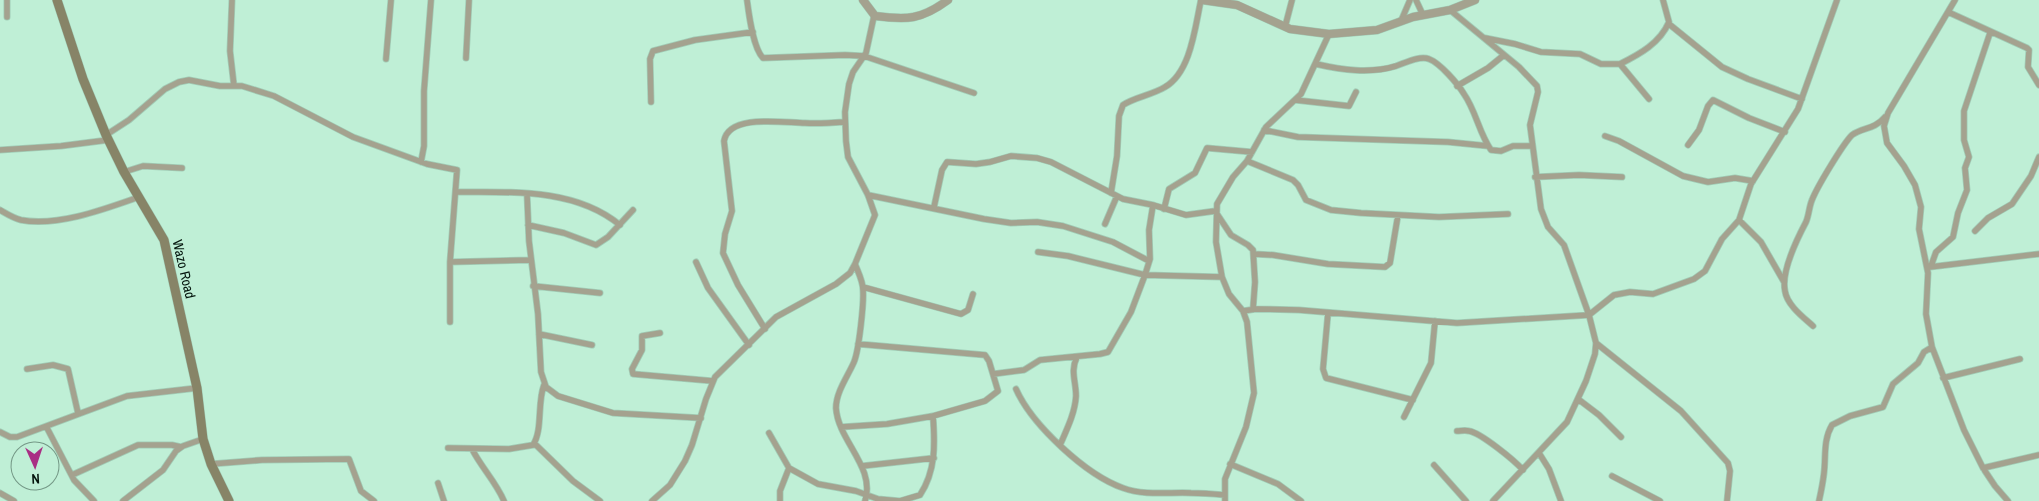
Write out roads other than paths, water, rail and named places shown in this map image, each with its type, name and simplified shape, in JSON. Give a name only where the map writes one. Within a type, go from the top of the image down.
[{"type":"main road","name":"Wazo Road","points":[[57,0],[83,79],[107,138],[124,172],[164,240],[198,388],[203,439],[211,464],[229,501]]},
{"type":"street","points":[[7,0],[7,17]]},
{"type":"street","points":[[232,0],[230,51],[234,86]]},
{"type":"street","points":[[386,59],[391,0]]},
{"type":"street","points":[[421,162],[424,146],[424,92],[431,0]]},
{"type":"street","points":[[466,58],[468,0]]},
{"type":"street","points":[[747,0],[753,32],[759,52],[763,58],[864,56],[974,93]]},
{"type":"street","points":[[652,501],[676,478],[692,445],[713,381],[776,317],[836,284],[850,272],[855,264],[874,218],[868,195],[848,157],[844,122],[849,84],[853,72],[864,56],[874,16],[863,0]]},
{"type":"street","points":[[874,16],[918,17],[933,11],[948,0]]},
{"type":"street","points":[[1105,224],[1114,195],[1119,116],[1123,105],[1166,87],[1182,71],[1201,0],[1231,2],[1285,27],[1328,34],[1377,30],[1423,15],[1450,10],[1475,0]]},
{"type":"street","points":[[1285,27],[1292,0]]},
{"type":"street","points":[[1401,22],[1410,0]]},
{"type":"street","points":[[1416,0],[1423,15]]},
{"type":"street","points":[[1663,0],[1668,24],[1722,66],[1748,79],[1802,99]]},
{"type":"street","points":[[1243,311],[1253,309],[1299,310],[1328,314],[1470,323],[1590,315],[1614,294],[1630,292],[1647,295],[1656,294],[1701,275],[1709,265],[1722,239],[1739,220],[1753,181],[1785,132],[1802,99],[1837,0]]},
{"type":"street","points":[[1955,0],[1888,113],[1884,126],[1886,140],[1915,185],[1921,207],[1919,229],[1929,267],[1926,314],[1932,347],[1964,430],[1983,468],[2008,501]]},
{"type":"street","points":[[1450,10],[1519,67],[1538,89],[1530,122],[1535,177],[1544,220],[1564,246],[1590,315],[1596,343],[1596,354],[1567,422],[1493,501]]},
{"type":"street","points":[[1948,12],[1990,33],[2029,49],[2028,67],[2039,85]]},
{"type":"street","points":[[1482,38],[1516,44],[1540,52],[1580,54],[1601,64],[1620,64],[1652,45],[1668,24]]},
{"type":"street","points":[[651,102],[650,59],[654,50],[695,40],[753,32]]},
{"type":"street","points":[[1929,267],[1936,252],[1953,237],[1958,213],[1967,190],[1965,168],[1969,156],[1964,140],[1964,111],[1990,33]]},
{"type":"street","points":[[1016,389],[1030,413],[1088,471],[1124,488],[1154,493],[1225,498],[1225,479],[1246,427],[1254,393],[1247,322],[1243,311],[1231,297],[1222,277],[1216,242],[1215,211],[1222,192],[1247,161],[1264,130],[1303,91],[1328,34]]},
{"type":"street","points":[[1457,86],[1485,70],[1504,55]]},
{"type":"street","points":[[1316,64],[1336,68],[1385,69],[1426,58],[1437,64],[1457,86],[1474,110],[1488,146],[1492,150],[1501,151],[1513,146],[1532,146]]},
{"type":"street","points":[[1620,64],[1649,98]]},
{"type":"street","points":[[0,150],[62,146],[107,138],[165,89],[187,80],[220,86],[245,87],[274,96],[353,137],[421,162],[457,170],[449,255],[450,322]]},
{"type":"street","points":[[1295,100],[1349,106],[1356,92]]},
{"type":"street","points":[[1688,145],[1699,130],[1708,106],[1713,100],[1749,118],[1785,132]]},
{"type":"street","points":[[1813,326],[1790,302],[1785,292],[1784,282],[1790,258],[1808,216],[1813,198],[1836,158],[1853,135],[1874,126],[1888,113]]},
{"type":"street","points":[[765,330],[738,285],[723,254],[725,234],[732,211],[724,141],[725,135],[736,126],[760,121],[844,122]]},
{"type":"street","points":[[1264,130],[1298,137],[1448,142],[1488,146]]},
{"type":"street","points":[[1605,136],[1619,141],[1683,176],[1710,182],[1736,178],[1753,181]]},
{"type":"street","points":[[1164,209],[1169,189],[1195,173],[1207,148],[1252,152]]},
{"type":"street","points":[[934,208],[942,170],[949,161],[984,163],[1011,156],[1043,159],[1083,177],[1114,195],[1186,215],[1215,211]]},
{"type":"street","points":[[1975,231],[1988,218],[2012,204],[2031,176],[2039,157]]},
{"type":"street","points":[[1247,161],[1292,180],[1300,188],[1304,199],[1336,211],[1440,217],[1508,214]]},
{"type":"street","points":[[124,172],[144,166],[182,168]]},
{"type":"street","points":[[1535,177],[1579,175],[1622,177]]},
{"type":"street","points":[[456,192],[527,194],[578,202],[595,208],[620,225]]},
{"type":"street","points":[[527,194],[530,260],[539,334],[540,372],[544,384],[558,396],[613,413],[701,418]]},
{"type":"street","points":[[868,195],[998,221],[1037,222],[1063,226],[1113,242],[1149,261]]},
{"type":"street","points":[[0,210],[20,220],[64,219],[96,212],[139,197]]},
{"type":"street","points":[[994,374],[1024,370],[1040,360],[1100,354],[1110,349],[1131,312],[1145,275],[1149,261],[1149,230],[1153,205]]},
{"type":"street","points":[[528,225],[564,233],[596,245],[620,225],[633,210]]},
{"type":"street","points":[[1215,211],[1229,233],[1250,246],[1254,254],[1255,282],[1253,309]]},
{"type":"street","points":[[1254,254],[1283,256],[1328,264],[1385,267],[1390,263],[1398,215]]},
{"type":"street","points":[[1739,220],[1761,242],[1784,282]]},
{"type":"street","points":[[1038,252],[1068,256],[1145,275],[1222,277]]},
{"type":"street","points":[[1929,267],[2039,254]]},
{"type":"street","points":[[450,262],[453,264],[530,260]]},
{"type":"street","points":[[696,262],[708,288],[749,345]]},
{"type":"street","points":[[855,264],[863,287],[858,344],[855,361],[836,402],[841,428],[848,444],[862,466],[866,482],[866,498]]},
{"type":"street","points":[[533,286],[600,292]]},
{"type":"street","points":[[863,287],[961,314],[968,310],[973,294]]},
{"type":"street","points":[[1328,314],[1323,369],[1326,378],[1413,400]]},
{"type":"street","points":[[1404,416],[1432,360],[1435,321]]},
{"type":"street","points":[[660,333],[642,336],[642,350],[633,368],[633,374],[713,381]]},
{"type":"street","points":[[539,334],[592,345]]},
{"type":"street","points":[[1596,343],[1681,411],[1728,463],[1730,471],[1727,501]]},
{"type":"street","points":[[841,428],[888,424],[933,416],[985,401],[993,397],[998,391],[987,356],[858,344]]},
{"type":"street","points":[[1819,501],[1824,472],[1826,441],[1832,425],[1850,416],[1883,407],[1893,384],[1918,363],[1924,352],[1932,347]]},
{"type":"street","points":[[1060,445],[1070,423],[1075,402],[1072,369],[1077,357]]},
{"type":"street","points":[[1943,378],[2020,359]]},
{"type":"street","points":[[27,369],[53,365],[68,369],[78,413]]},
{"type":"street","points":[[535,444],[544,384]]},
{"type":"street","points":[[0,432],[17,438],[47,428],[78,413],[127,396],[198,388]]},
{"type":"street","points":[[1578,399],[1599,415],[1622,437]]},
{"type":"street","points":[[769,433],[789,468],[818,484],[856,491],[866,498],[900,501],[920,495],[930,476],[934,458],[933,416]]},
{"type":"street","points":[[47,428],[72,475],[91,500]]},
{"type":"street","points":[[1457,431],[1468,431],[1476,434],[1510,457],[1523,470]]},
{"type":"street","points":[[123,501],[162,470],[172,455],[182,447],[203,439]]},
{"type":"street","points":[[448,448],[509,449],[535,444]]},
{"type":"street","points":[[535,444],[573,481],[600,501]]},
{"type":"street","points":[[72,475],[138,445],[182,447]]},
{"type":"street","points":[[472,449],[499,489],[504,501]]},
{"type":"street","points":[[1539,453],[1549,469],[1560,501]]},
{"type":"street","points":[[1983,468],[2039,455]]},
{"type":"street","points":[[862,466],[934,458]]},
{"type":"street","points":[[211,464],[262,460],[349,459],[361,491],[374,501]]},
{"type":"street","points":[[1230,464],[1278,484],[1301,501]]},
{"type":"street","points":[[1434,465],[1466,501]]},
{"type":"street","points":[[780,501],[783,480],[789,468]]},
{"type":"street","points":[[1612,476],[1660,501]]},
{"type":"street","points":[[438,483],[444,501]]},
{"type":"street","points":[[0,493],[14,501]]}]
